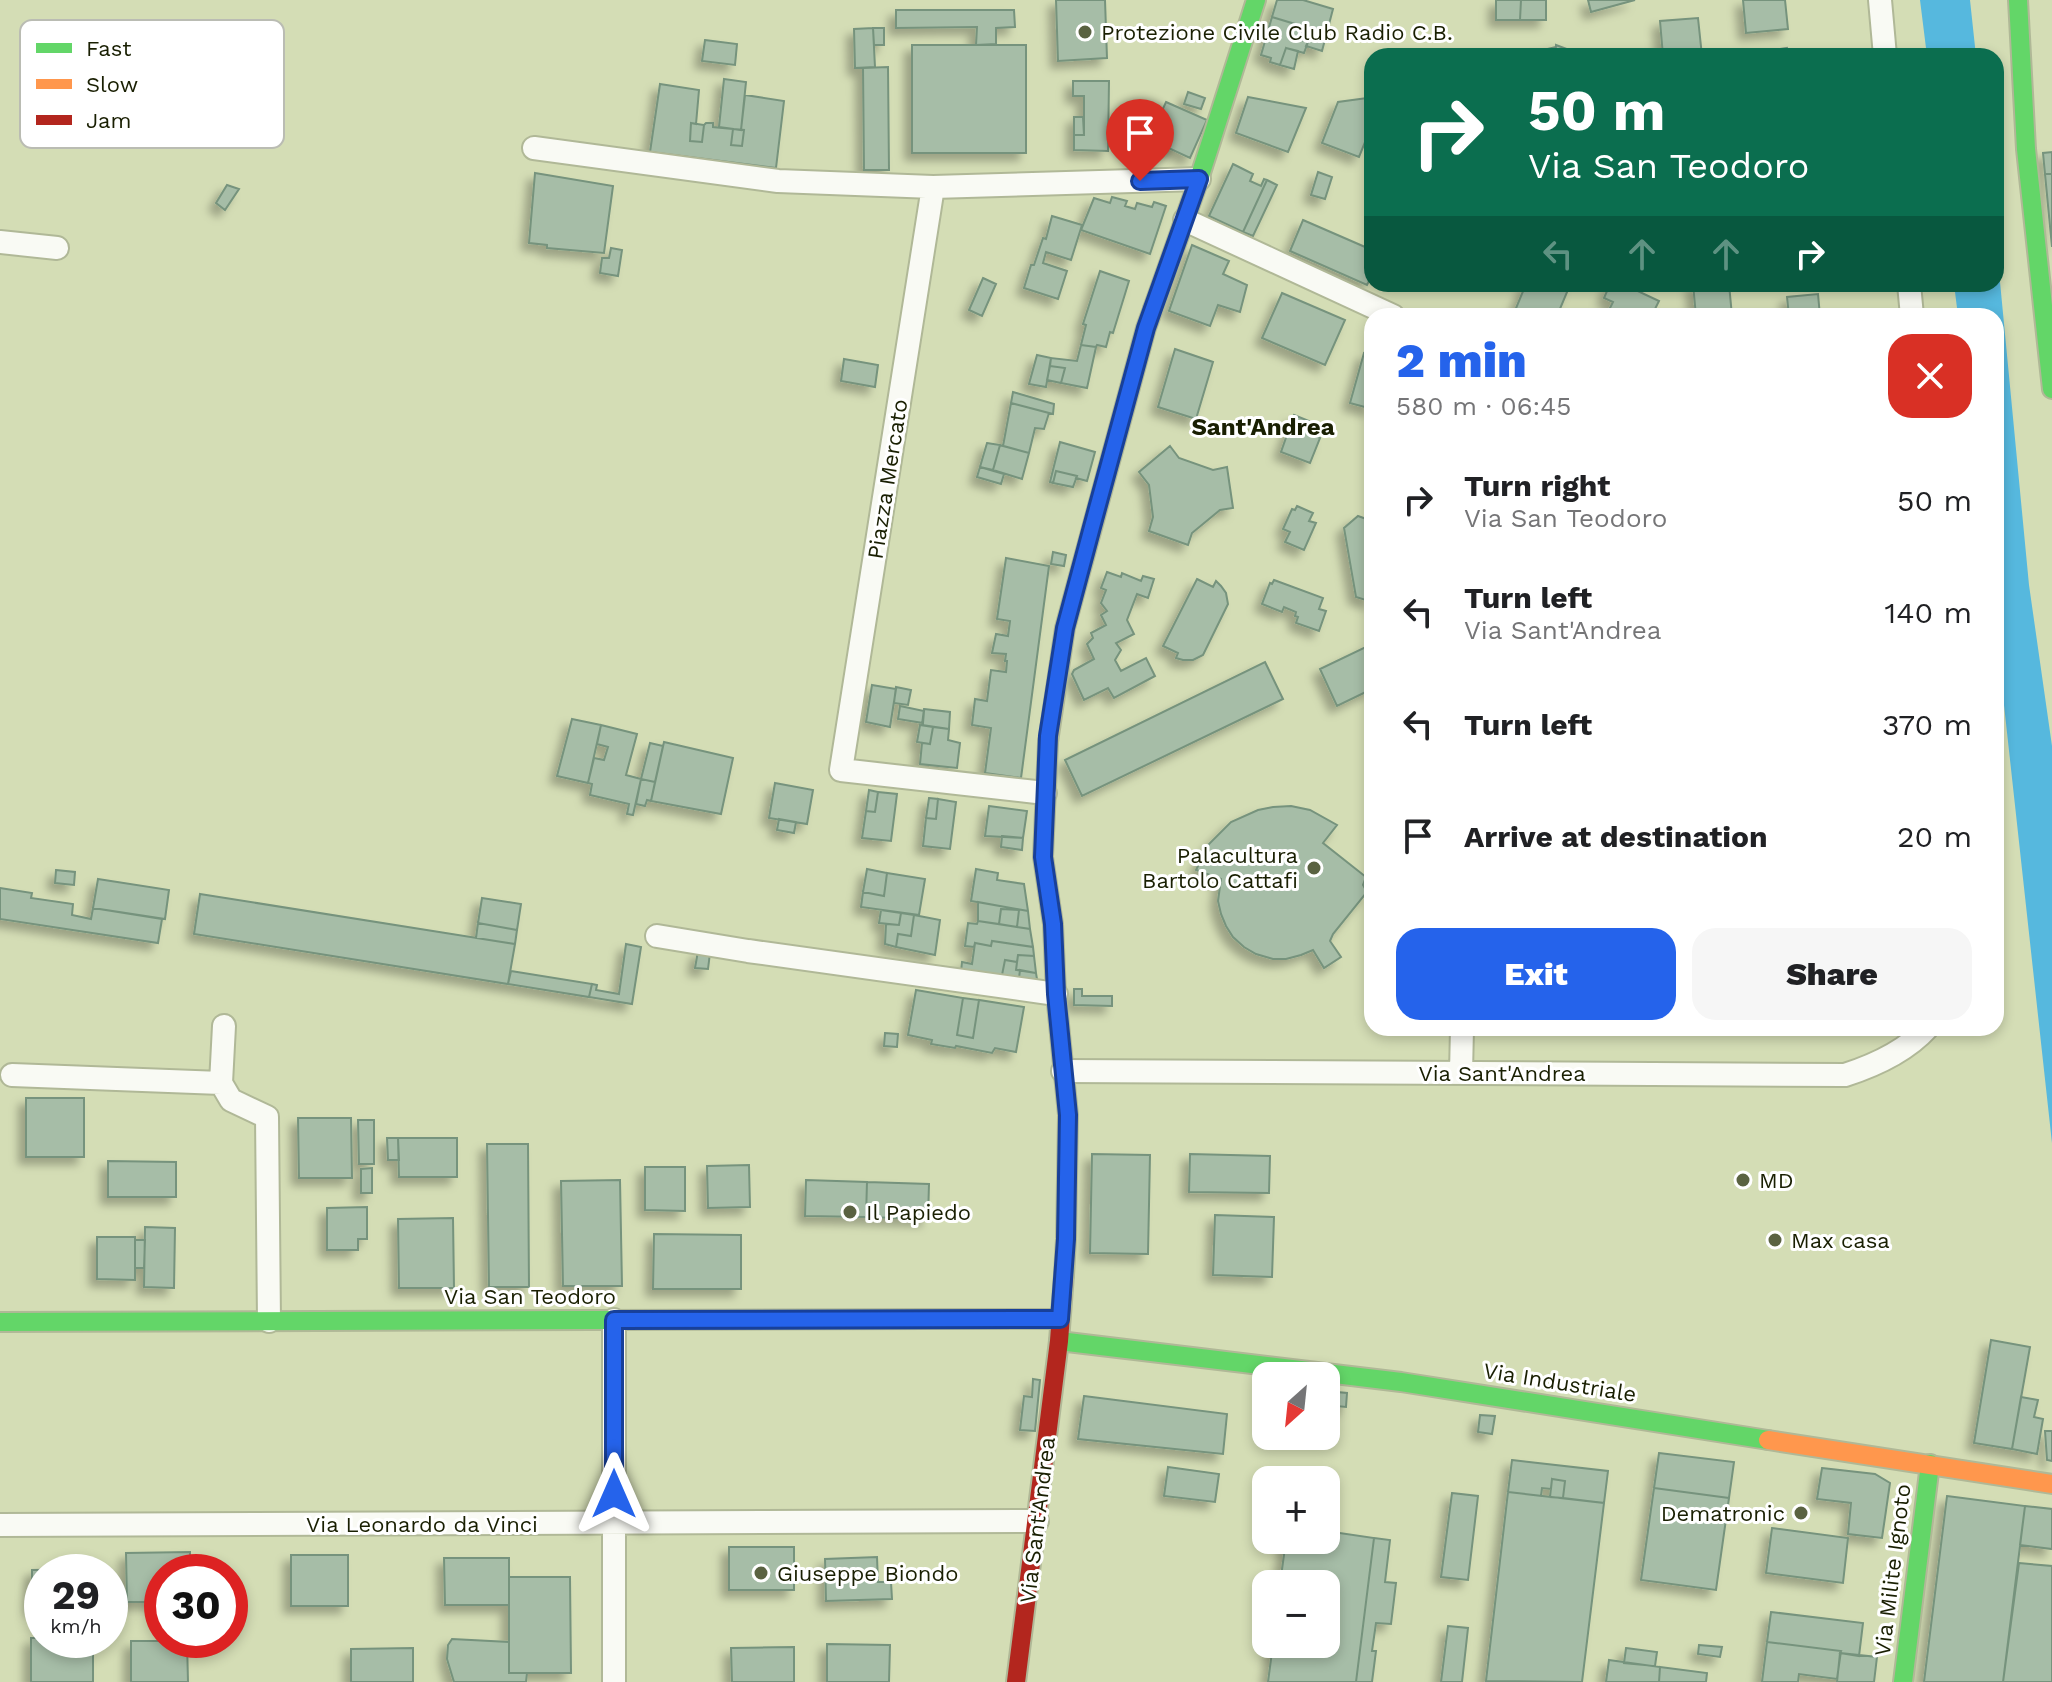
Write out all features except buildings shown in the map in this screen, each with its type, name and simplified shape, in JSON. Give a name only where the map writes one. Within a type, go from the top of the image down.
[{"type":"street","name":"Via Sant'Andrea","points":[[1016,1682],[1059,1341],[1066,1239],[1068,1115],[1056,994],[1053,924],[1043,857],[1048,736],[1065,628],[1146,328],[1199,179],[1256,0]]},
{"type":"street","points":[[1880,0],[1884,48]]},
{"type":"street","points":[[2018,0],[2026,149],[2052,389]]},
{"type":"street","points":[[534,148],[778,181],[933,187],[1199,179]]},
{"type":"street","name":"Piazza Mercato","points":[[933,187],[841,770],[1045,793]]},
{"type":"street","points":[[1185,220],[1376,308]]},
{"type":"street","points":[[0,242],[57,248]]},
{"type":"street","points":[[657,936],[1056,994]]},
{"type":"street","points":[[224,1026],[221,1083],[231,1100],[267,1117],[269,1321]]},
{"type":"street","points":[[1461,1073],[1462,1036]]},
{"type":"street","name":"Via Sant'Andrea","points":[[1063,1071],[1845,1075],[1870,1067],[1918,1036]]},
{"type":"street","points":[[12,1075],[221,1083]]},
{"type":"street","name":"Via San Teodoro","points":[[0,1322],[1060,1319]]},
{"type":"street","points":[[614,1320],[614,1682]]},
{"type":"street","name":"Via Industriale","points":[[1059,1341],[1401,1382],[2052,1484]]},
{"type":"street","name":"Via Milite Ignoto","points":[[1903,1682],[1930,1464]]},
{"type":"street","name":"Via Leonardo da Vinci","points":[[0,1525],[1037,1521]]},
{"type":"water","points":[[1920,0],[1970,0],[1975,48],[1926,48]]},
{"type":"water","points":[[1955,292],[2001,292],[2003,308],[1957,308]]},
{"type":"water","points":[[2004,324],[2029,585],[2052,746],[2052,1143],[2004,705]]},
{"type":"traffic: fast","points":[[1153,309],[1199,179],[1256,0]]},
{"type":"traffic: fast","points":[[2018,0],[2026,149],[2052,389]]},
{"type":"traffic: fast","points":[[1048,742],[1043,857],[1053,924],[1056,994],[1068,1115],[1064,1275]]},
{"type":"traffic: fast","points":[[0,1322],[926,1319]]},
{"type":"traffic: fast","points":[[1059,1341],[1401,1382],[1768,1440]]},
{"type":"traffic: fast","points":[[1903,1682],[1930,1464]]},
{"type":"traffic: slow","points":[[1048,742],[1065,628],[1153,309]]},
{"type":"traffic: slow","points":[[926,1319],[1060,1319]]},
{"type":"traffic: slow","points":[[1768,1440],[2052,1484]]},
{"type":"traffic: jam","points":[[1016,1682],[1059,1341],[1064,1275]]},
{"type":"place","name":"Protezione Civile Club Radio C.B.","points":[[1085,32]]},
{"type":"place","name":"Palacultura Bartolo Cattafi","points":[[1314,868]]},
{"type":"place","name":"MD","points":[[1743,1180]]},
{"type":"place","name":"Il Papiedo","points":[[850,1212]]},
{"type":"place","name":"Max casa","points":[[1775,1240]]},
{"type":"place","name":"Dematronic","points":[[1801,1513]]},
{"type":"place","name":"Giuseppe Biondo","points":[[761,1573]]},
{"type":"district","name":"Sant'Andrea","points":[[1263,427]]},
{"type":"route","points":[[614,1494],[614,1320],[1060,1319],[1066,1239],[1068,1115],[1056,994],[1053,924],[1043,857],[1048,736],[1065,628],[1092,527],[1146,328],[1199,179],[1140,181]]}]
